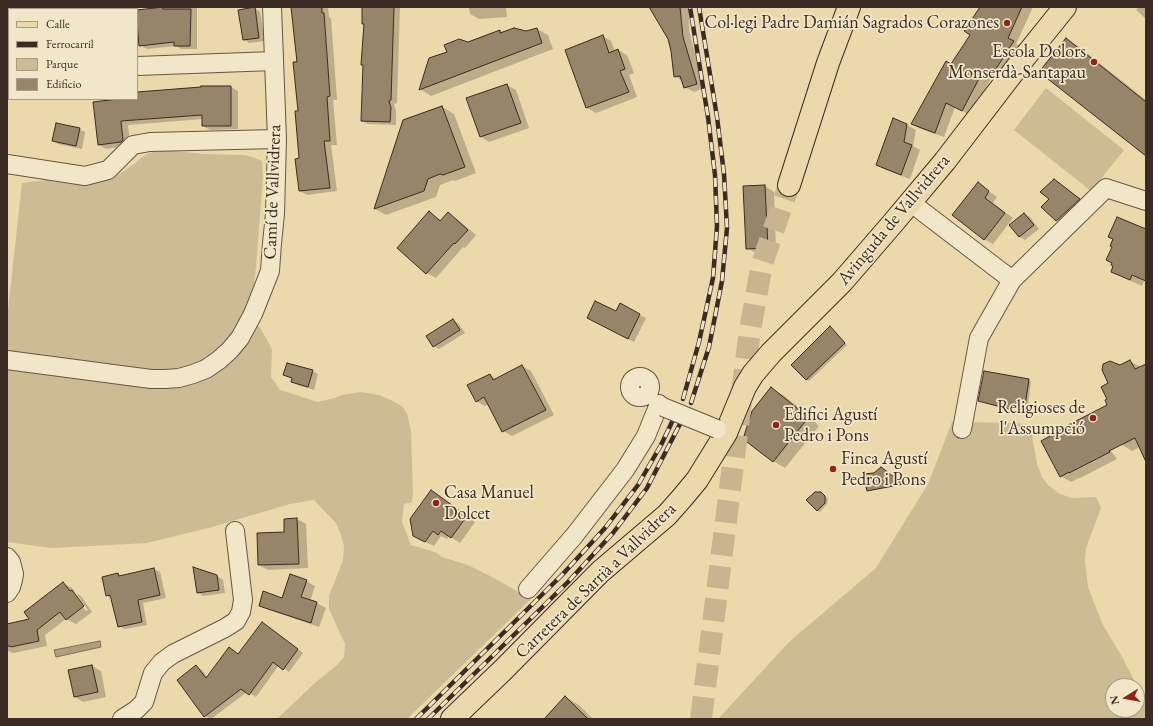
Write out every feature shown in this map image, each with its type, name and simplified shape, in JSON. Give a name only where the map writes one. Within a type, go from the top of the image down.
[{"type":"main road","points":[[789,185],[828,62],[849,7]]},
{"type":"main road","name":"Avinguda de Vallvidrera","points":[[722,431],[753,374],[771,353],[842,282],[894,223],[1065,7]]},
{"type":"main road","name":"Carretera de Sarrià a Vallvidrera","points":[[452,719],[509,665],[600,572],[667,515],[697,480],[722,431]]},
{"type":"street","name":"Camí de Vallvidrera","points":[[7,360],[151,379],[179,378],[193,374],[219,360],[240,338],[270,271],[275,214],[277,139],[272,7]]},
{"type":"street","points":[[138,66],[274,61]]},
{"type":"street","points":[[7,164],[85,176],[108,170],[133,145],[150,142],[277,139]]},
{"type":"street","points":[[962,429],[979,338],[1012,280],[1106,188],[1146,201]]},
{"type":"street","points":[[910,202],[1012,280]]},
{"type":"street","points":[[528,588],[574,536],[625,470],[646,436],[656,401],[722,431]]},
{"type":"street","points":[[122,719],[136,710],[144,702],[153,673],[162,662],[173,654],[236,621],[241,612],[243,600],[235,531]]},
{"type":"street","points":[[7,556],[11,562],[14,574],[14,580],[7,593]]},
{"type":"green space","points":[[7,7],[42,7],[8,8],[7,94]]},
{"type":"green space","points":[[1046,88],[1124,150],[1091,191],[1014,130]]},
{"type":"green space","points":[[166,150],[203,154],[244,155],[262,161],[263,177],[256,267],[254,284],[245,312],[260,328],[272,350],[271,377],[280,390],[318,402],[342,395],[361,392],[379,395],[403,407],[407,414],[411,431],[413,494],[412,502],[404,504],[402,522],[411,545],[435,552],[442,557],[468,565],[531,599],[407,719],[277,719],[344,657],[345,644],[329,609],[329,596],[343,560],[344,546],[336,523],[314,500],[290,504],[212,527],[147,543],[52,548],[7,542],[7,319],[22,183],[56,179],[92,184],[101,182],[118,175],[149,153]]},
{"type":"green space","points":[[952,422],[1017,423],[1028,425],[1032,436],[1037,464],[1042,477],[1049,486],[1060,494],[1072,498],[1096,497],[1101,508],[1086,548],[1085,561],[1088,587],[1102,623],[1133,678],[1105,678],[1105,718],[1145,718],[1145,694],[1146,719],[718,719],[790,641],[876,568],[928,484]]},
{"type":"shaded area","points":[[100,641],[101,647],[56,657],[54,650]]},
{"type":"building","points":[[163,7],[163,9],[191,9],[190,46],[174,46],[174,42],[139,46],[138,10]]},
{"type":"building","points":[[255,7],[259,38],[243,40],[238,10]]},
{"type":"building","points":[[291,7],[322,7],[322,13],[324,13],[330,96],[327,97],[330,141],[324,141],[330,188],[299,191],[295,159],[299,158],[295,111],[298,111],[293,62],[297,62]]},
{"type":"building","points":[[362,7],[394,7],[391,100],[389,101],[391,108],[390,122],[361,121],[363,65],[361,65],[364,24],[362,24]]},
{"type":"building","points":[[649,7],[680,7],[683,37],[697,84],[684,88],[680,76],[674,77],[668,39]]},
{"type":"building","points":[[980,7],[1022,7],[1008,38],[1014,41],[990,78],[982,73],[962,111],[946,103],[935,133],[911,124],[946,61],[951,64],[970,35],[964,31]]},
{"type":"building","points":[[514,28],[526,31],[537,28],[542,43],[419,90],[429,58],[447,52],[444,45],[459,39],[468,42],[500,30],[500,33]]},
{"type":"building","points":[[603,35],[609,53],[618,49],[625,69],[620,71],[629,92],[586,108],[565,50]]},
{"type":"building","points":[[1066,38],[1146,102],[1146,156],[1039,72]]},
{"type":"building","points":[[507,84],[521,123],[480,137],[466,98]]},
{"type":"building","points":[[231,86],[231,126],[202,126],[202,115],[121,121],[123,140],[121,142],[98,145],[93,102],[110,100],[138,100],[138,92]]},
{"type":"building","points":[[442,106],[465,167],[428,179],[424,191],[374,209],[403,120]]},
{"type":"building","points":[[893,118],[907,124],[904,142],[912,145],[901,175],[876,165]]},
{"type":"building","points":[[56,123],[80,128],[76,146],[52,141]]},
{"type":"building","points":[[1054,179],[1080,199],[1056,221],[1041,207],[1049,199],[1040,192]]},
{"type":"building","points":[[978,182],[989,191],[985,198],[1005,213],[984,240],[952,215]]},
{"type":"building","points":[[765,185],[768,248],[746,249],[743,186]]},
{"type":"building","points":[[429,211],[440,221],[448,212],[468,230],[426,274],[397,248]]},
{"type":"building","points":[[1024,213],[1034,225],[1019,237],[1009,225]]},
{"type":"building","points":[[1117,217],[1146,229],[1146,281],[1132,275],[1130,280],[1111,272],[1113,266],[1111,265],[1112,263],[1106,260],[1112,247],[1110,246],[1113,239],[1108,237]]},
{"type":"building","points":[[595,301],[616,311],[620,303],[640,314],[628,339],[587,318]]},
{"type":"building","points":[[453,319],[460,330],[433,347],[426,336]]},
{"type":"building","points":[[830,326],[845,343],[806,380],[791,365]]},
{"type":"building","name":"Religioses de l'Assumpció","points":[[1130,360],[1135,369],[1146,364],[1146,462],[1135,438],[1060,477],[1041,441],[1050,436],[1049,435],[1107,405],[1105,400],[1107,399],[1101,387],[1108,383],[1102,370],[1103,364],[1110,361],[1120,365]]},
{"type":"building","points":[[287,363],[313,370],[308,387],[291,382],[292,378],[283,375]]},
{"type":"building","points":[[522,365],[546,410],[502,432],[484,397],[476,402],[467,385],[490,374],[493,380]]},
{"type":"building","points":[[984,371],[1029,379],[1024,413],[978,401]]},
{"type":"building","name":"Edifici Agustí Pedro i Pons","points":[[771,387],[808,418],[773,462],[743,439],[752,411]]},
{"type":"building","points":[[881,467],[903,484],[867,491],[863,474],[874,473]]},
{"type":"building","name":"Casa Manuel Dolcet","points":[[431,490],[467,516],[451,538],[441,531],[438,535],[433,531],[425,542],[413,536],[410,519]]},
{"type":"building","points":[[815,492],[821,492],[825,496],[825,503],[817,511],[806,500]]},
{"type":"building","points":[[297,518],[299,564],[258,565],[257,533],[284,532],[284,519]]},
{"type":"building","points":[[193,567],[217,575],[219,590],[197,593]]},
{"type":"building","points":[[154,568],[160,595],[138,600],[142,622],[118,627],[110,595],[106,596],[102,577],[118,573],[119,576]]},
{"type":"building","points":[[290,574],[307,580],[301,597],[317,602],[311,623],[259,606],[263,591],[282,598]]},
{"type":"building","points":[[63,582],[70,591],[72,590],[84,606],[66,620],[60,612],[37,630],[39,641],[11,647],[7,646],[7,624],[29,619],[24,612]]},
{"type":"building","points":[[262,622],[298,649],[283,670],[273,662],[249,695],[241,689],[204,717],[177,680],[196,665],[206,678],[229,647],[238,654]]},
{"type":"building","points":[[92,665],[98,692],[74,697],[68,670]]},
{"type":"building","points":[[565,696],[588,719],[544,719]]},
{"type":"tunnel","points":[[701,719],[750,330],[762,264],[789,185]]},
{"type":"railway","points":[[683,399],[699,342],[713,278],[717,226],[715,175],[708,117],[690,7]]},
{"type":"railway","points":[[691,403],[709,347],[722,281],[727,228],[724,174],[717,117],[699,7]]},
{"type":"railway","points":[[416,719],[562,575],[605,528],[638,485],[661,445],[673,420]]},
{"type":"railway","points":[[428,719],[568,582],[613,533],[647,488],[680,424]]},
{"type":"place","name":"Col·legi Padre Damián Sagrados Corazones","points":[[1007,23]]},
{"type":"place","name":"Escola Dolors Monserdà-Santapau","points":[[1094,62]]},
{"type":"place","name":"Religioses de l'Assumpció","points":[[1093,418]]},
{"type":"place","name":"Edifici Agustí Pedro i Pons","points":[[776,425]]},
{"type":"place","name":"Finca Agustí Pedro i Pons","points":[[833,469]]},
{"type":"place","name":"Casa Manuel Dolcet","points":[[436,503]]}]
